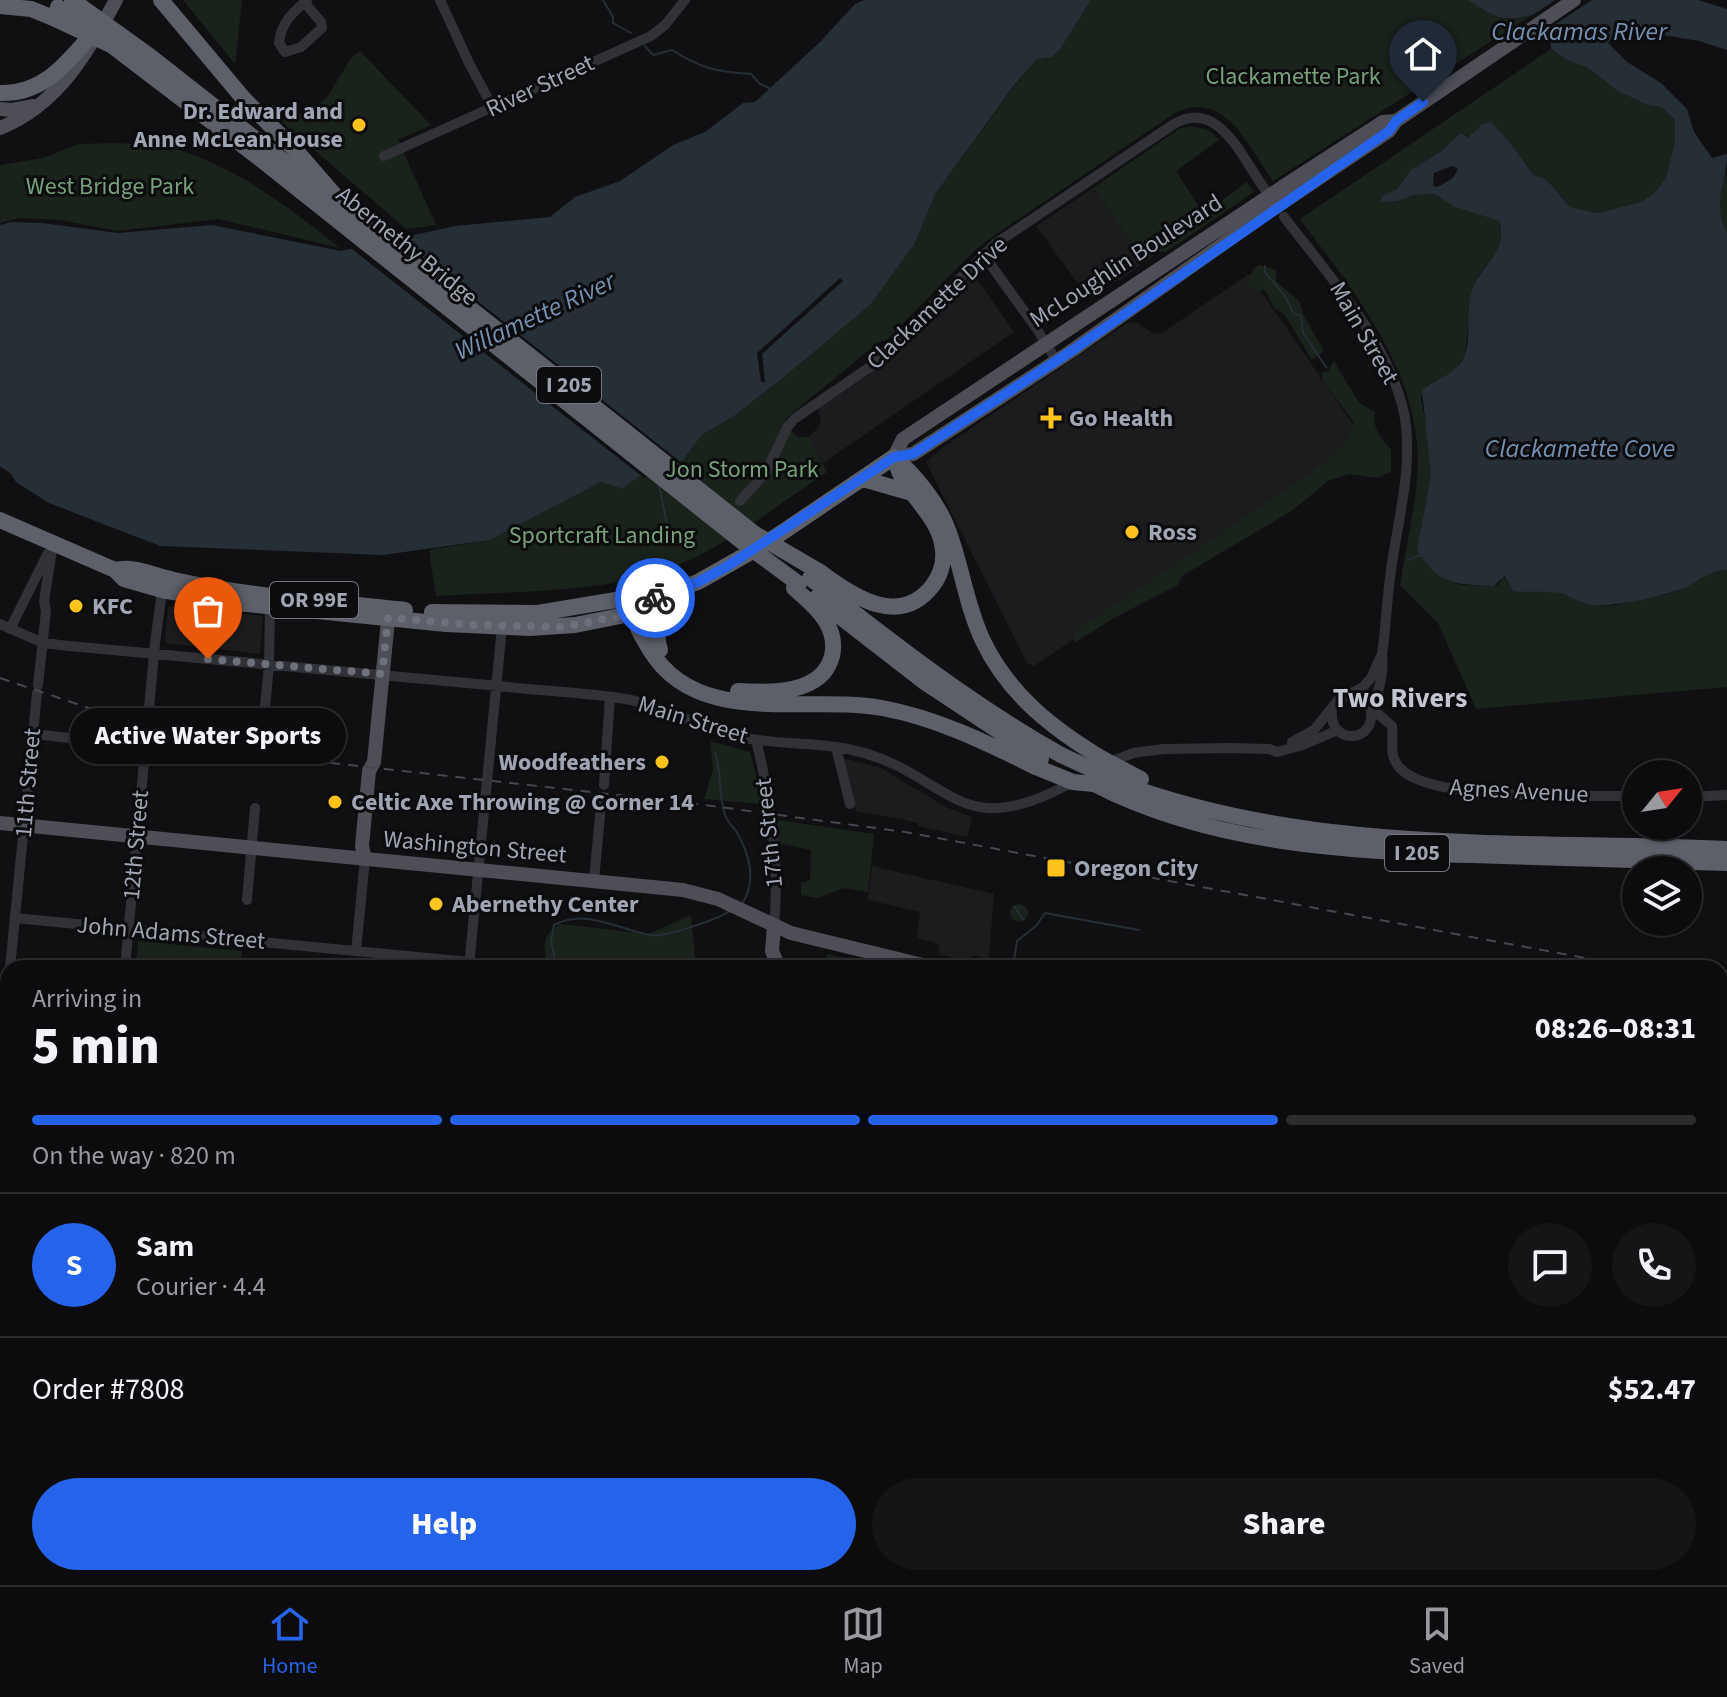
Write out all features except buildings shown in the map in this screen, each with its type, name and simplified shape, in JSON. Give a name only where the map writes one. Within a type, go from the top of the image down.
[{"type":"highway","points":[[161,0],[243,98],[299,154],[352,215]]},
{"type":"highway","points":[[0,6],[31,9],[57,6]]},
{"type":"highway","name":"Abernethy Bridge","points":[[57,6],[151,57],[352,215],[750,539]]},
{"type":"highway","name":"Abernethy Bridge","points":[[57,6],[259,158],[806,581]]},
{"type":"highway","points":[[0,93],[17,92],[45,82],[57,73],[107,17]]},
{"type":"highway","points":[[806,581],[877,605],[907,604],[927,592],[942,567],[942,544],[937,530],[902,479],[894,457]]},
{"type":"highway","points":[[894,457],[912,473],[946,523],[970,607],[993,658],[1009,683],[1032,709],[1128,786]]},
{"type":"highway","name":"McLoughlin Boulevard","points":[[0,520],[115,570],[124,579],[502,627],[550,627],[620,616],[631,606],[698,582],[745,556],[894,457]]},
{"type":"highway","points":[[863,479],[912,493]]},
{"type":"highway","points":[[631,606],[669,664],[686,677],[736,691],[773,692],[808,684],[824,672],[830,662],[833,642],[806,581]]},
{"type":"highway","name":"I 205","points":[[806,581],[923,681],[965,711],[1048,761],[1094,784],[1128,786],[1185,796],[1200,809],[1273,825],[1369,837],[1727,849]]},
{"type":"highway","name":"McLoughlin Boulevard","points":[[163,584],[270,607],[388,613],[559,611],[616,600],[631,606]]},
{"type":"highway","points":[[660,650],[656,638],[657,621],[672,593]]},
{"type":"highway","points":[[631,606],[635,626],[661,667],[675,680],[693,689],[737,701],[770,705],[866,706],[907,713],[1048,761]]},
{"type":"highway","name":"I 205","points":[[1048,761],[1128,786],[1200,824],[1319,846],[1433,854],[1727,863]]},
{"type":"main road","points":[[0,128],[22,117],[74,72],[116,0]]},
{"type":"main road","name":"McLoughlin Boulevard","points":[[894,457],[913,454],[1056,360],[1383,122],[1396,121],[1574,0]]},
{"type":"main road","points":[[0,109],[12,110],[37,104]]},
{"type":"main road","name":"McLoughlin Boulevard","points":[[894,457],[903,439],[1045,343],[1257,212]]},
{"type":"main road","points":[[365,859],[377,771],[374,762],[388,613]]},
{"type":"main road","name":"Washington Street","points":[[0,823],[690,891],[718,899],[774,926],[820,942],[900,960]]},
{"type":"main road","points":[[774,926],[772,951],[776,960]]},
{"type":"street","points":[[440,0],[492,106]]},
{"type":"street","name":"River Street","points":[[384,156],[651,36],[665,25],[685,0]]},
{"type":"street","points":[[306,1],[322,28],[294,51],[283,51],[279,43],[283,24],[306,1]]},
{"type":"street","name":"Clackamette Drive","points":[[740,501],[766,472],[794,419],[867,369],[983,254],[1183,119],[1197,117],[1222,128],[1264,188]]},
{"type":"street","name":"Main Street","points":[[1269,749],[1277,752],[1289,750],[1338,730],[1348,736],[1364,732],[1371,723],[1371,709],[1381,678],[1390,575],[1407,459],[1404,415],[1394,382],[1373,341],[1324,266],[1284,217]]},
{"type":"street","points":[[983,254],[1056,360]]},
{"type":"street","points":[[5,626],[53,544]]},
{"type":"street","name":"11th Street","points":[[11,960],[46,611],[44,601],[53,544]]},
{"type":"street","name":"12th Street","points":[[126,960],[163,584]]},
{"type":"street","points":[[145,747],[260,761],[269,665],[270,607]]},
{"type":"street","name":"Main Street","points":[[5,626],[41,642],[610,697],[651,705],[724,733],[756,740],[836,747],[887,762],[952,799],[976,807],[997,809],[1036,802],[1118,758],[1139,752],[1164,749],[1269,749],[1304,737],[1332,711],[1338,700],[1368,682],[1382,655]]},
{"type":"street","points":[[469,960],[484,803],[483,784],[487,775],[502,627]]},
{"type":"street","points":[[1349,695],[1362,698],[1393,730]]},
{"type":"street","points":[[604,785],[610,697]]},
{"type":"street","points":[[1332,711],[1338,730]]},
{"type":"street","points":[[1364,732],[1393,730]]},
{"type":"street","name":"Agnes Avenue","points":[[1393,730],[1391,750],[1398,766],[1428,784],[1503,793],[1622,796]]},
{"type":"street","points":[[33,734],[89,740]]},
{"type":"street","name":"17th Street","points":[[756,740],[771,805],[776,905],[774,926]]},
{"type":"street","points":[[836,747],[850,804]]},
{"type":"street","points":[[1702,796],[1727,795]]},
{"type":"street","points":[[594,880],[601,805]]},
{"type":"street","points":[[247,900],[255,808]]},
{"type":"street","points":[[356,951],[365,859]]},
{"type":"street","name":"John Adams Street","points":[[15,918],[429,960]]},
{"type":"shaded area","points":[[1093,188],[1145,262],[1120,280],[1084,292],[1036,226]]},
{"type":"shaded area","points":[[1249,274],[1366,443],[1034,666],[1027,663],[926,462],[942,448],[1127,323],[1136,322],[1154,334],[1162,333]]},
{"type":"shaded area","points":[[972,276],[1014,332],[823,463],[809,436],[819,427],[821,418],[817,409],[867,376]]},
{"type":"shaded area","points":[[168,606],[263,616],[260,654],[165,643]]},
{"type":"shaded area","points":[[843,758],[881,768],[948,808],[972,817],[967,837],[918,826],[918,823],[856,811]]},
{"type":"shaded area","points":[[872,866],[994,894],[989,959],[972,955],[970,960],[965,960],[938,954],[940,944],[917,938],[920,912],[868,900]]},
{"type":"green space","points":[[183,0],[242,0],[235,64]]},
{"type":"green space","name":"Clackamette Park","points":[[1091,0],[1468,0],[1498,17],[1532,15],[1273,181],[1244,138],[1221,115],[1208,108],[1192,107],[1175,113],[989,239],[887,340],[879,342],[785,419],[797,436],[809,436],[827,472],[702,554],[656,573],[626,581],[529,592],[436,596],[429,550],[490,540],[601,482],[621,489],[640,476],[683,460],[702,435],[734,416],[870,305],[914,245],[936,193],[1036,60],[1052,57],[1061,48]]},
{"type":"green space","points":[[1551,49],[1569,61],[1587,67],[1618,91],[1647,105],[1661,107],[1675,120],[1675,141],[1666,178],[1654,193],[1641,202],[1598,213],[1570,207],[1547,180],[1534,175],[1526,163],[1461,133],[1441,151],[1411,170],[1397,189],[1383,196],[1398,201],[1413,195],[1434,194],[1455,207],[1499,221],[1502,241],[1500,248],[1478,275],[1470,295],[1471,314],[1464,357],[1455,371],[1427,385],[1421,398],[1431,474],[1421,528],[1426,563],[1444,578],[1459,584],[1498,585],[1503,576],[1513,590],[1556,592],[1604,606],[1672,593],[1710,573],[1727,570],[1727,687],[1476,709],[1438,623],[1400,585],[1414,506],[1418,458],[1406,392],[1378,330],[1300,219]]},
{"type":"green space","points":[[360,51],[431,125],[398,140],[436,225],[406,229],[276,117],[277,114],[301,114],[303,120],[327,97],[352,57]]},
{"type":"green space","points":[[1189,126],[1209,130],[1219,140],[1176,171],[1204,214],[1247,182],[1254,192],[1166,252],[1158,252],[1145,262],[1093,188],[1179,129]]},
{"type":"green space","name":"West Bridge Park","points":[[79,144],[154,145],[189,153],[236,174],[280,202],[340,248],[218,219],[118,231],[59,220],[19,218],[0,223],[0,165],[43,158]]},
{"type":"green space","points":[[1727,171],[1727,232],[1719,202]]},
{"type":"green space","points":[[1260,265],[1276,270],[1276,281],[1300,302],[1303,314],[1324,351],[1312,360],[1284,314],[1274,308],[1265,290],[1252,291],[1247,282],[1254,268]]},
{"type":"green space","points":[[1334,361],[1359,403],[1375,412],[1376,428],[1391,449],[1391,472],[1377,478],[1349,474],[1328,481],[1293,510],[1182,576],[1178,585],[1074,643],[1074,635],[1080,628],[1312,472],[1338,450],[1348,438],[1354,422],[1322,380],[1322,373],[1328,371]]},
{"type":"green space","points":[[710,741],[750,752],[763,804],[704,799],[713,769]]},
{"type":"green space","points":[[777,820],[874,834],[868,892],[843,888],[818,898],[801,895],[801,883],[810,880],[811,850],[777,843]]},
{"type":"green space","points":[[1019,904],[1028,913],[1019,922],[1010,913]]},
{"type":"green space","points":[[691,915],[695,960],[547,960],[546,937],[560,924],[649,934]]},
{"type":"green space","points":[[138,941],[242,951],[241,960],[137,960]]},
{"type":"green space","points":[[827,954],[855,960],[826,960]]},
{"type":"water","name":"Willamette River","points":[[864,0],[1091,0],[1061,48],[1052,57],[1036,60],[1012,88],[936,193],[914,245],[870,305],[734,416],[702,435],[683,460],[640,476],[622,489],[601,482],[490,540],[383,555],[160,546],[49,503],[16,482],[0,466],[0,225],[11,222],[42,223],[118,233],[212,225],[341,251],[455,226],[550,217],[575,197],[620,181],[673,145],[705,132],[743,103],[755,102],[820,42],[855,4]]},
{"type":"water","name":"Clackamette Cove","points":[[1468,0],[1698,0],[1727,9],[1727,50],[1699,41],[1640,31],[1613,36],[1608,43],[1627,62],[1661,83],[1687,109],[1694,132],[1712,158],[1727,154],[1720,211],[1727,232],[1727,570],[1711,573],[1680,590],[1626,603],[1591,605],[1558,593],[1514,591],[1504,576],[1494,586],[1450,581],[1433,571],[1417,550],[1431,474],[1422,390],[1462,361],[1468,343],[1470,296],[1498,249],[1501,232],[1499,221],[1455,207],[1434,194],[1379,202],[1383,196],[1397,189],[1411,170],[1441,151],[1461,133],[1468,137],[1482,125],[1491,122],[1534,175],[1547,180],[1570,207],[1598,213],[1641,202],[1654,193],[1666,178],[1675,141],[1675,120],[1661,107],[1647,105],[1618,91],[1587,67],[1569,61],[1551,49],[1549,27],[1532,15],[1504,18],[1492,15]],"holes":[[[1452,166],[1458,169],[1449,180],[1433,186],[1434,173]]]},
{"type":"pier","points":[[1555,0],[1592,0],[1545,31],[1531,19],[1525,20]]},
{"type":"pier","points":[[395,234],[683,464],[644,478],[348,246]]},
{"type":"pier","points":[[840,278],[843,281],[762,354],[765,382],[761,382],[757,353]]},
{"type":"waterway","points":[[603,0],[613,23],[631,33]]},
{"type":"waterway","points":[[645,46],[653,55],[672,50],[709,68],[751,74],[769,88]]},
{"type":"waterway","points":[[1265,266],[1265,272],[1285,296],[1294,314],[1301,316],[1303,333],[1326,367]]},
{"type":"waterway","points":[[659,485],[669,535]]},
{"type":"waterway","points":[[1408,560],[1421,555]]},
{"type":"waterway","points":[[715,753],[725,815],[741,839],[750,866],[750,885],[743,902]]},
{"type":"waterway","points":[[1014,906],[1023,919]]},
{"type":"waterway","points":[[555,960],[551,941],[554,925],[566,920],[590,919],[657,935],[691,927],[731,910]]},
{"type":"waterway","points":[[1014,960],[1017,941],[1036,926],[1045,913],[1139,930]]},
{"type":"railway","points":[[0,678],[157,731],[260,755],[690,803],[905,832],[1596,960]]},
{"type":"way so far","points":[[208,659],[382,674],[388,618],[530,628],[562,627],[620,616],[631,606],[655,598]]},
{"type":"place","name":"Dr. Edward and Anne McLean House","points":[[359,125]]},
{"type":"place","name":"Go Health","points":[[1051,418]]},
{"type":"place","name":"Ross","points":[[1132,532]]},
{"type":"place","name":"KFC","points":[[76,606]]},
{"type":"place","name":"Active Water Sports","points":[[208,659]]},
{"type":"place","name":"Woodfeathers","points":[[662,762]]},
{"type":"place","name":"Celtic Axe Throwing @ Corner 14","points":[[335,802]]},
{"type":"place","name":"Oregon City","points":[[1056,868]]},
{"type":"place","name":"Abernethy Center","points":[[436,904]]},
{"type":"district","name":"Two Rivers","points":[[1400,698]]},
{"type":"route","points":[[655,598],[698,582],[726,567],[894,457],[913,454],[927,445],[1070,352],[1389,131],[1396,121],[1423,102]]},
{"type":"water label","name":"Clackamas River","points":[[1579,31]]},
{"type":"park label","name":"Jon Storm Park","points":[[742,469]]},
{"type":"park label","name":"Sportcraft Landing","points":[[602,535]]}]
